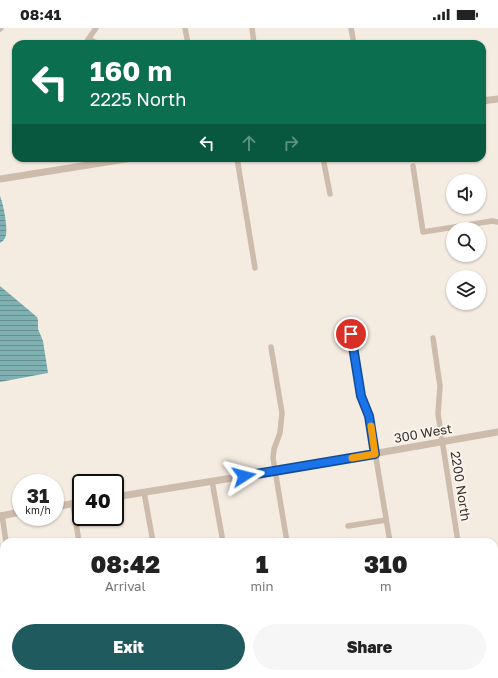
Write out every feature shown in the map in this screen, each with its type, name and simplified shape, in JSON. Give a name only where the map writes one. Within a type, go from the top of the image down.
[{"type":"street","points":[[92,40],[89,38],[96,28]]},
{"type":"street","points":[[185,28],[187,40]]},
{"type":"street","points":[[252,28],[254,40]]},
{"type":"street","points":[[352,28],[354,40]]},
{"type":"street","points":[[486,100],[498,99]]},
{"type":"street","points":[[0,179],[107,162]]},
{"type":"street","points":[[238,162],[255,268]]},
{"type":"street","points":[[325,162],[330,194]]},
{"type":"street","points":[[413,166],[423,232],[492,221],[498,222]]},
{"type":"street","points":[[351,334],[361,396],[369,416],[389,538]]},
{"type":"street","name":"2200 North","points":[[433,338],[440,386],[438,414],[457,538]]},
{"type":"street","points":[[271,347],[282,413],[280,433],[274,449],[273,458],[286,538]]},
{"type":"street","name":"300 West","points":[[124,495],[498,432]]},
{"type":"street","points":[[212,481],[221,538]]},
{"type":"street","points":[[144,492],[152,538]]},
{"type":"street","points":[[5,538],[1,515],[12,513]]},
{"type":"street","points":[[348,526],[386,520]]},
{"type":"street","points":[[76,526],[78,538]]},
{"type":"water","points":[[0,196],[6,223],[6,234],[3,241],[0,243]]},
{"type":"water","points":[[0,286],[37,317],[38,329],[43,341],[48,373],[0,382]]},
{"type":"slow traffic","points":[[352,458],[375,454],[371,426]]},
{"type":"route","points":[[244,476],[375,454],[369,416],[361,396],[351,334]]}]
